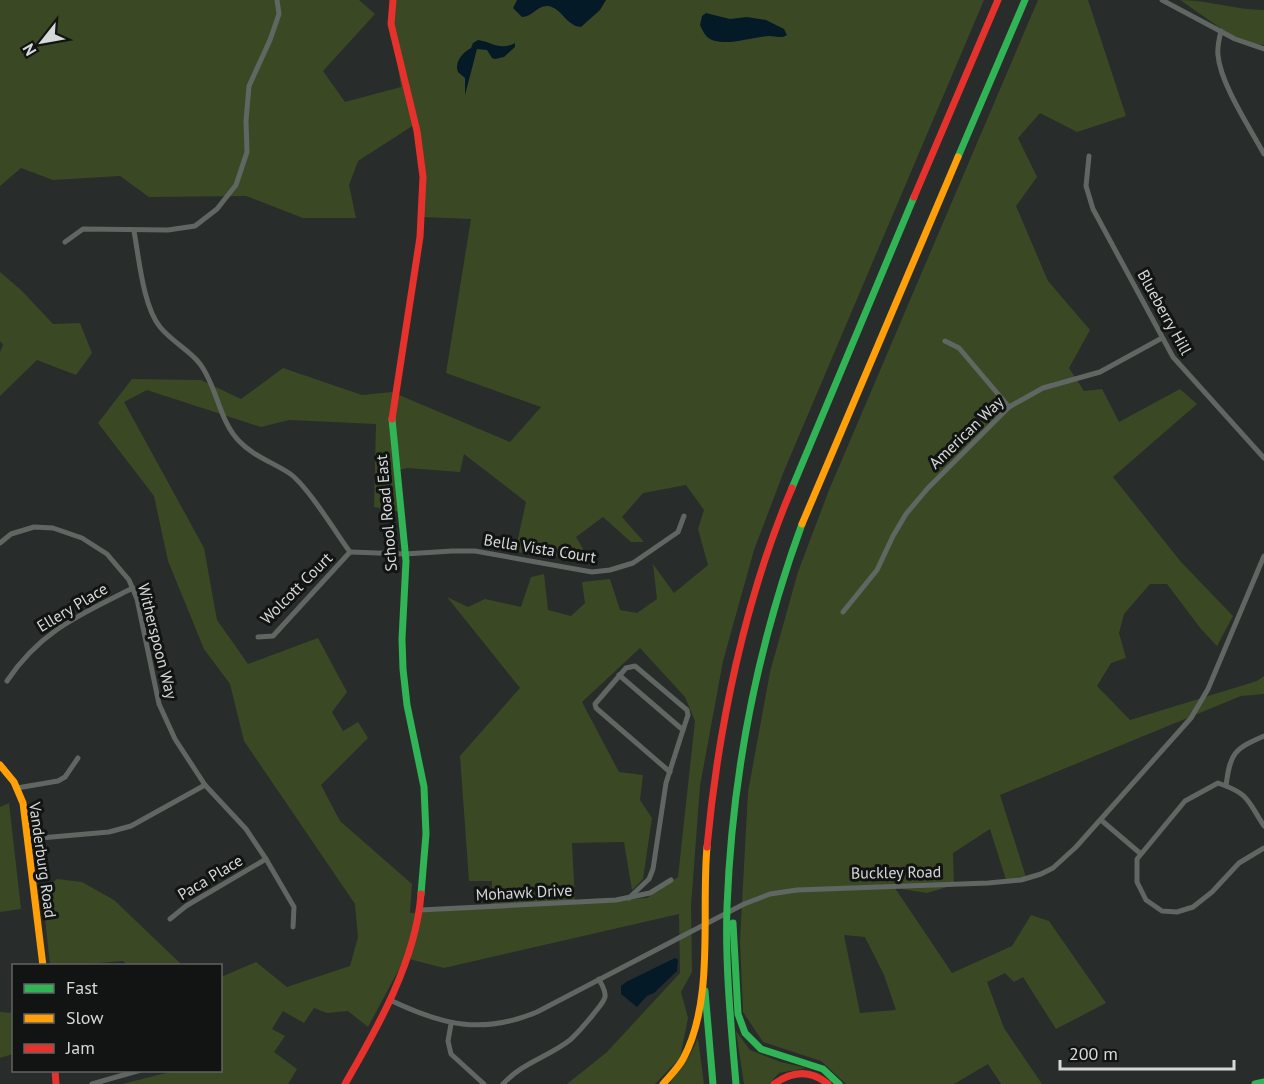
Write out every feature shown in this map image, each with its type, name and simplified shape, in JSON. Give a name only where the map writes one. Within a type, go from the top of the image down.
[{"type":"main road","name":"School Road East","points":[[345,1084],[390,1000],[412,941],[420,910],[426,834],[426,803],[407,705],[403,669],[405,554],[392,414],[420,237],[423,177],[417,131],[394,42],[391,24],[393,0]]},
{"type":"main road","points":[[663,1084],[683,1059],[692,1041],[699,1012],[704,886],[718,759],[738,658],[762,570],[801,466],[999,0]]},
{"type":"main road","points":[[736,1084],[728,992],[727,907],[737,784],[744,737],[764,643],[787,565],[825,466],[1025,0]]},
{"type":"main road","name":"Vanderburg Road","points":[[0,765],[17,788],[23,803],[43,964]]},
{"type":"main road","points":[[729,890],[733,904],[738,1014],[745,1033],[753,1044],[766,1053],[816,1066],[829,1073],[839,1084]]},
{"type":"main road","points":[[703,956],[713,1084]]},
{"type":"main road","points":[[774,1084],[783,1077],[797,1072],[814,1075],[828,1084]]},
{"type":"main road","points":[[1255,1084],[1264,1082]]},
{"type":"street","points":[[65,242],[83,230],[168,230],[195,226],[217,209],[236,185],[247,152],[246,121],[249,86],[279,14],[278,0]]},
{"type":"street","points":[[1162,0],[1246,44],[1264,49]]},
{"type":"street","points":[[1221,31],[1217,53],[1220,66],[1226,83],[1264,154]]},
{"type":"street","name":"Blueberry Hill","points":[[1089,156],[1086,186],[1093,209],[1162,338],[1181,368],[1264,458]]},
{"type":"street","points":[[134,231],[146,296],[158,326],[200,364],[231,431],[239,442],[256,455],[290,474],[351,552]]},
{"type":"street","name":"American Way","points":[[843,612],[877,570],[906,514],[928,488],[1009,407],[1043,388],[1100,372],[1162,338]]},
{"type":"street","points":[[945,341],[958,348],[1009,407]]},
{"type":"street","name":"Bella Vista Court","points":[[351,552],[405,554],[452,550],[475,551],[592,572],[610,570],[633,562],[678,532],[684,516]]},
{"type":"street","name":"Witherspoon Way","points":[[0,543],[11,534],[34,527],[53,528],[82,538],[107,554],[129,580],[137,599],[159,704],[175,739],[205,785],[246,829],[266,859],[294,907],[293,927]]},
{"type":"street","name":"Wolcott Court","points":[[258,637],[273,636],[351,552]]},
{"type":"street","name":"Buckley Road","points":[[390,1000],[451,1024],[480,1026],[509,1022],[537,1011],[744,904],[770,894],[797,890],[988,883],[1021,880],[1041,874],[1060,862],[1101,819],[1180,730],[1201,702],[1264,556]]},
{"type":"street","name":"Ellery Place","points":[[7,681],[21,660],[44,638],[79,615],[133,588]]},
{"type":"street","points":[[629,898],[649,879],[653,869],[665,789],[688,715],[687,710],[639,668],[629,666],[600,697],[595,706],[670,772]]},
{"type":"street","points":[[619,675],[683,730]]},
{"type":"street","points":[[1226,786],[1228,767],[1234,753],[1247,743],[1264,736]]},
{"type":"street","points":[[17,788],[58,781],[65,777],[78,758]]},
{"type":"street","points":[[1264,826],[1248,797],[1218,783],[1185,801],[1141,854],[1137,859],[1137,882],[1146,900],[1162,911],[1177,912],[1193,907],[1212,892],[1239,863],[1264,848]]},
{"type":"street","points":[[28,839],[109,832],[131,826],[205,785]]},
{"type":"street","points":[[1101,819],[1141,854]]},
{"type":"street","name":"Paca Place","points":[[170,919],[186,906],[266,859]]},
{"type":"street","name":"Mohawk Drive","points":[[420,910],[629,898],[650,893],[672,880]]},
{"type":"street","points":[[503,1084],[521,1067],[576,1035],[602,1004],[605,997],[605,991],[599,979]]},
{"type":"street","points":[[451,1024],[448,1041],[451,1054],[484,1084]]},
{"type":"street","points":[[92,1084],[137,1072]]},
{"type":"green space","points":[[0,0],[359,0],[375,14],[323,71],[345,102],[401,87],[390,0],[984,0],[784,471],[754,550],[723,661],[700,786],[691,906],[692,972],[681,992],[688,1018],[680,1058],[655,1084],[567,1084],[607,1052],[680,973],[679,914],[444,968],[405,958],[368,1027],[348,1011],[327,1013],[314,1008],[304,1023],[283,1011],[272,1029],[285,1036],[274,1052],[297,1069],[288,1084],[122,1084],[170,1072],[222,1072],[222,977],[256,962],[287,987],[350,966],[358,937],[355,904],[244,741],[230,684],[204,649],[168,561],[154,496],[98,423],[132,379],[201,380],[241,399],[283,368],[362,395],[392,392],[510,442],[541,407],[446,373],[471,219],[422,217],[423,201],[414,125],[358,161],[349,185],[356,218],[303,218],[246,196],[149,197],[120,176],[53,180],[21,168],[0,186]],"holes":[[[147,390],[261,427],[289,420],[376,424],[374,507],[400,512],[396,471],[407,468],[460,472],[464,454],[526,502],[515,552],[562,557],[577,561],[586,554],[576,537],[603,517],[631,542],[644,542],[622,517],[643,493],[686,485],[704,510],[698,529],[708,565],[674,593],[653,564],[657,599],[637,613],[620,610],[610,579],[582,582],[585,603],[571,616],[548,610],[544,574],[531,577],[521,607],[485,599],[468,607],[447,597],[520,688],[460,756],[469,881],[492,881],[491,908],[410,913],[412,884],[340,821],[321,785],[368,738],[358,722],[343,731],[332,712],[347,692],[318,638],[248,664],[217,620],[204,548],[124,402]],[[640,648],[685,697],[695,721],[678,877],[647,898],[575,902],[572,843],[624,842],[632,890],[643,879],[652,818],[640,800],[643,775],[619,772],[582,702]]]},
{"type":"green space","points":[[1038,0],[1088,0],[1126,116],[1077,132],[1040,113],[1018,138],[1037,177],[1016,206],[1048,281],[1090,330],[1069,368],[1084,391],[1102,389],[1119,422],[1180,389],[1197,404],[1113,477],[1181,562],[1233,616],[1217,646],[1167,584],[1150,584],[1124,614],[1119,633],[1126,658],[1111,663],[1097,686],[1130,720],[1257,681],[1264,676],[1264,694],[1241,696],[1000,795],[1026,877],[1007,883],[990,829],[953,853],[954,885],[927,893],[895,888],[952,973],[1012,946],[1031,915],[1049,921],[1106,1003],[1056,1029],[1023,977],[1014,982],[1005,973],[987,982],[1004,1028],[1042,1084],[1001,1084],[988,1064],[954,1084],[846,1084],[821,1061],[763,1042],[743,1012],[740,940],[748,792],[770,672],[798,572],[829,490]],"holes":[[[844,935],[865,937],[884,975],[896,1010],[860,1013]]]},
{"type":"green space","points":[[1180,0],[1264,10],[1264,45],[1242,43]]},
{"type":"green space","points":[[0,272],[21,290],[53,324],[80,323],[92,353],[76,375],[37,360],[0,396],[0,352],[3,345],[0,341]]},
{"type":"green space","points":[[9,803],[21,909],[0,912],[0,807]]},
{"type":"green space","points":[[57,879],[82,882],[114,900],[181,964],[127,964],[123,961],[50,964],[42,891]]},
{"type":"green space","points":[[12,1009],[12,1054],[0,1058],[0,1012],[10,1013]]},
{"type":"green space","points":[[736,1031],[750,1050],[781,1062],[806,1068],[779,1073],[769,1084],[744,1084]]},
{"type":"green space","points":[[698,1038],[704,1084],[669,1084],[690,1055]]},
{"type":"water","points":[[517,0],[606,0],[600,10],[581,27],[571,24],[557,10],[548,6],[541,7],[522,17],[513,8]]},
{"type":"water","points":[[706,13],[730,19],[747,17],[766,20],[784,29],[787,35],[719,42],[706,36],[700,25],[702,16]]},
{"type":"water","points":[[478,40],[500,46],[515,43],[515,47],[504,57],[495,59],[487,50],[477,49],[465,95],[465,78],[458,72],[457,65],[462,55]]},
{"type":"water","points":[[675,958],[678,960],[677,971],[637,1007],[621,994],[621,986],[626,982]]},
{"type":"traffic: fast","points":[[958,157],[1025,0]]},
{"type":"traffic: fast","points":[[792,488],[914,197]]},
{"type":"traffic: fast","points":[[392,419],[406,561],[402,639],[403,669],[407,705],[424,787],[426,834],[421,894]]},
{"type":"traffic: fast","points":[[736,1084],[727,951],[727,907],[734,809],[760,665],[772,617],[802,524]]},
{"type":"traffic: fast","points":[[733,923],[738,1014],[745,1033],[761,1049],[823,1069],[839,1084]]},
{"type":"traffic: fast","points":[[705,991],[713,1084]]},
{"type":"traffic: fast","points":[[1255,1084],[1264,1082]]},
{"type":"traffic: slow","points":[[802,524],[958,157]]},
{"type":"traffic: slow","points":[[0,765],[14,782],[23,803],[43,964]]},
{"type":"traffic: slow","points":[[663,1084],[683,1059],[693,1036],[699,1010],[705,956],[707,847]]},
{"type":"traffic: jam","points":[[392,419],[420,237],[423,177],[417,131],[391,24],[393,0]]},
{"type":"traffic: jam","points":[[914,197],[998,0]]},
{"type":"traffic: jam","points":[[707,847],[718,756],[736,664],[760,574],[792,488]]},
{"type":"traffic: jam","points":[[345,1084],[394,992],[412,944],[421,894]]},
{"type":"traffic: jam","points":[[55,1072],[56,1084]]},
{"type":"traffic: jam","points":[[774,1084],[794,1074],[808,1074],[828,1084]]}]
